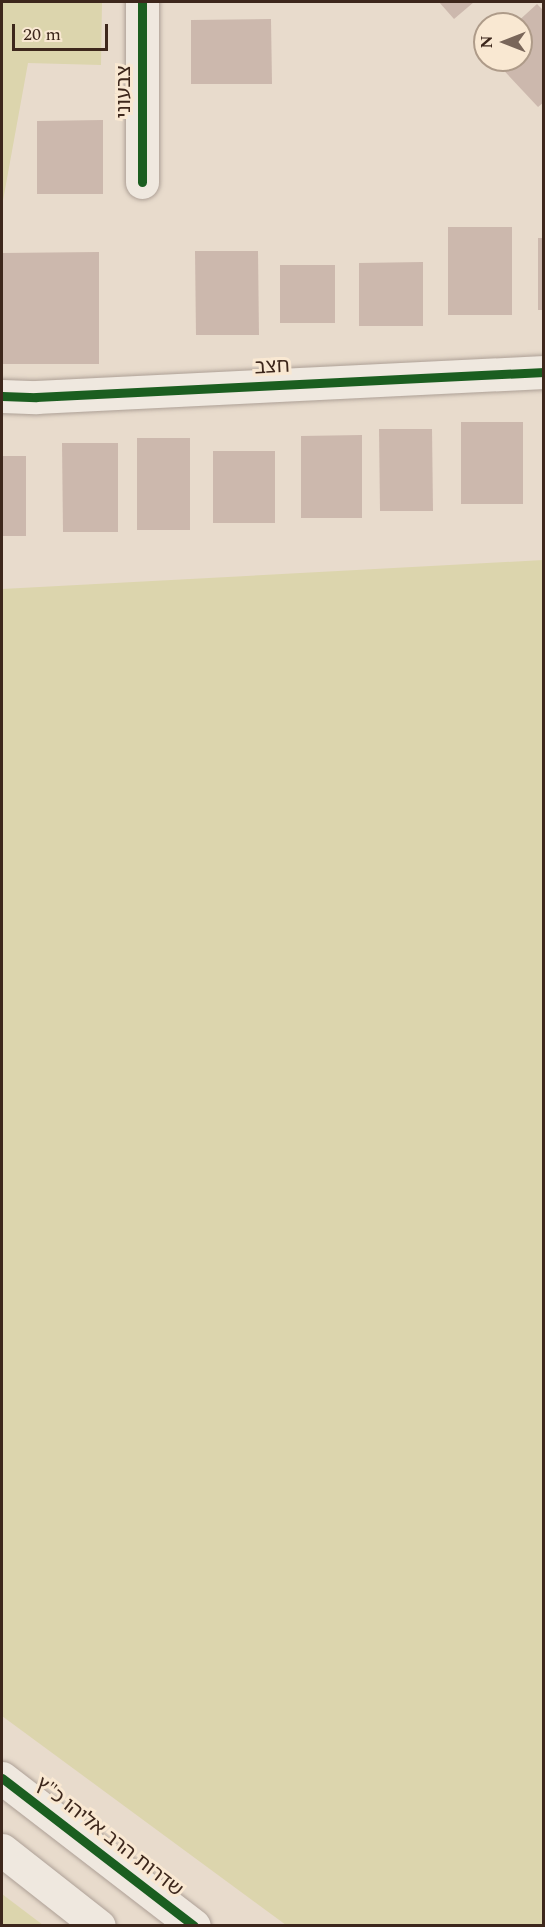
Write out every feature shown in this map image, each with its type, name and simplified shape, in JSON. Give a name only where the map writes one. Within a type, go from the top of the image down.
[{"type":"street","name":"צבעוני","points":[[142,2],[142,182]]},
{"type":"street","name":"חצב","points":[[2,396],[36,397],[543,372]]},
{"type":"street","name":"שדרות הרב אליהו כ\"ץ","points":[[2,1778],[194,1926]]},
{"type":"street","points":[[2,1850],[99,1926]]},
{"type":"shaded area","points":[[2,2],[102,2],[101,65],[28,63],[2,206]]},
{"type":"shaded area","points":[[543,560],[543,1925],[286,1925],[2,1716],[2,589]]},
{"type":"shaded area","points":[[2,1894],[43,1925],[2,1925]]},
{"type":"building","points":[[439,2],[474,2],[454,19]]},
{"type":"building","points":[[537,4],[544,11],[544,102],[538,107],[505,72],[533,72],[533,12],[528,12]]},
{"type":"building","points":[[271,19],[272,84],[191,84],[191,20]]},
{"type":"building","points":[[103,120],[103,194],[37,194],[37,121]]},
{"type":"building","points":[[448,227],[512,227],[512,315],[448,315]]},
{"type":"building","points":[[538,238],[544,238],[544,310],[538,310]]},
{"type":"building","points":[[195,251],[258,251],[259,335],[196,335]]},
{"type":"building","points":[[99,252],[99,364],[2,364],[2,253]]},
{"type":"building","points":[[423,262],[423,326],[359,326],[359,263]]},
{"type":"building","points":[[280,265],[335,265],[335,323],[280,323]]},
{"type":"building","points":[[461,422],[523,422],[523,504],[461,504]]},
{"type":"building","points":[[379,429],[432,429],[433,511],[380,511]]},
{"type":"building","points":[[362,435],[362,518],[301,518],[301,436]]},
{"type":"building","points":[[137,438],[190,438],[190,530],[137,530]]},
{"type":"building","points":[[62,443],[118,443],[118,532],[63,532]]},
{"type":"building","points":[[213,451],[275,451],[275,523],[213,523]]},
{"type":"building","points":[[2,456],[26,456],[26,536],[2,536]]},
{"type":"cycle path","points":[[142,2],[142,182]]},
{"type":"cycle path","points":[[2,396],[36,397],[544,372]]},
{"type":"cycle path","points":[[2,1778],[194,1926]]}]
